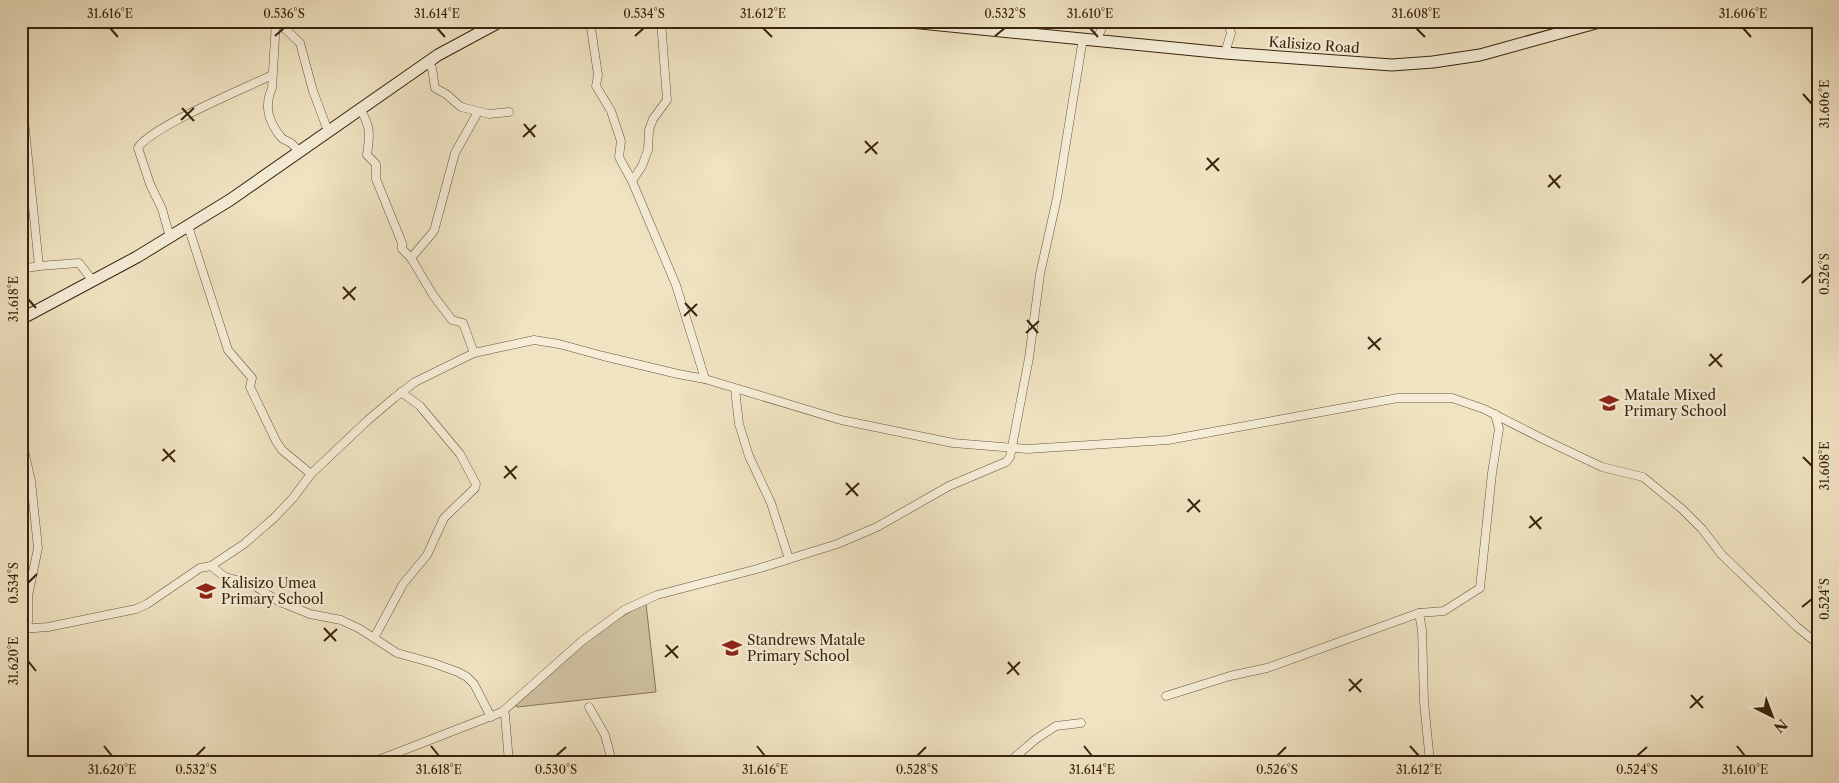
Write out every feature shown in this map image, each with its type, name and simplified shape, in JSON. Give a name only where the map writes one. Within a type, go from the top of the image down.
[{"type":"street","points":[[276,21],[272,88],[267,114],[280,136],[299,151]]},
{"type":"street","points":[[276,21],[300,43],[313,91],[328,131]]},
{"type":"street","points":[[21,319],[93,281],[230,200],[446,51],[501,21]]},
{"type":"street","points":[[590,21],[598,75],[596,86],[611,111],[620,141],[619,157],[632,181],[676,285],[705,379]]},
{"type":"street","points":[[632,181],[642,166],[648,150],[649,130],[653,118],[667,100],[661,21]]},
{"type":"street","name":"Kalisizo Road","points":[[900,21],[1225,53],[1359,64],[1416,64],[1480,55],[1603,21]]},
{"type":"street","points":[[1097,39],[1106,21]]},
{"type":"street","points":[[1225,53],[1231,33],[1228,21]]},
{"type":"street","points":[[373,762],[491,717],[509,707],[582,641],[624,610],[657,595],[757,570],[837,544],[877,527],[949,486],[1000,465],[1010,457],[1029,358],[1040,274],[1056,198],[1083,38]]},
{"type":"street","points":[[428,63],[432,68],[435,88],[446,94],[461,107],[489,114],[509,112]]},
{"type":"street","points":[[170,237],[162,209],[143,167],[138,148],[141,142],[162,128],[272,75]]},
{"type":"street","points":[[21,91],[39,266]]},
{"type":"street","points":[[360,109],[368,123],[370,134],[367,155],[376,164],[376,179],[402,243],[402,249],[447,314],[452,320],[463,323],[474,353]]},
{"type":"street","points":[[410,258],[434,231],[455,153],[478,112]]},
{"type":"street","points":[[188,226],[228,350],[252,378],[250,387],[276,442],[282,450],[311,474]]},
{"type":"street","points":[[21,269],[79,262],[93,281]]},
{"type":"street","points":[[23,629],[48,627],[136,609],[147,604],[200,568],[211,566],[244,544],[274,518],[293,498],[311,474],[368,420],[415,382],[474,353],[534,340],[559,344],[705,379],[841,420],[953,443],[1011,447],[1027,448],[1168,440],[1398,398],[1452,398],[1468,402],[1495,414],[1602,467],[1644,477],[1682,509],[1722,555],[1797,627],[1818,644]]},
{"type":"street","points":[[735,389],[739,424],[749,456],[771,503],[789,560]]},
{"type":"street","points":[[374,638],[403,584],[426,555],[444,518],[472,492],[476,484],[460,454],[420,406],[401,392]]},
{"type":"street","points":[[1166,696],[1230,676],[1267,668],[1419,613],[1444,611],[1480,588],[1492,473],[1499,429],[1495,414]]},
{"type":"street","points":[[21,436],[31,481],[38,548],[28,596],[28,622],[23,629]]},
{"type":"street","points":[[211,566],[226,577],[252,584],[278,601],[310,614],[341,620],[397,653],[433,663],[467,677],[474,684],[491,717]]},
{"type":"street","points":[[1419,613],[1422,630],[1424,702],[1430,762]]},
{"type":"street","points":[[589,707],[605,735],[612,762]]},
{"type":"street","points":[[505,715],[509,762]]},
{"type":"street","points":[[1009,762],[1036,739],[1056,726],[1081,723]]},
{"type":"shaded area","points":[[646,604],[656,692],[517,707],[516,704],[522,697],[598,633]]},
{"type":"place","name":"Matale Mixed Primary School","points":[[1609,403]]},
{"type":"place","name":"Kalisizo Umea Primary School","points":[[206,591]]},
{"type":"place","name":"Standrews Matale Primary School","points":[[732,648]]}]
